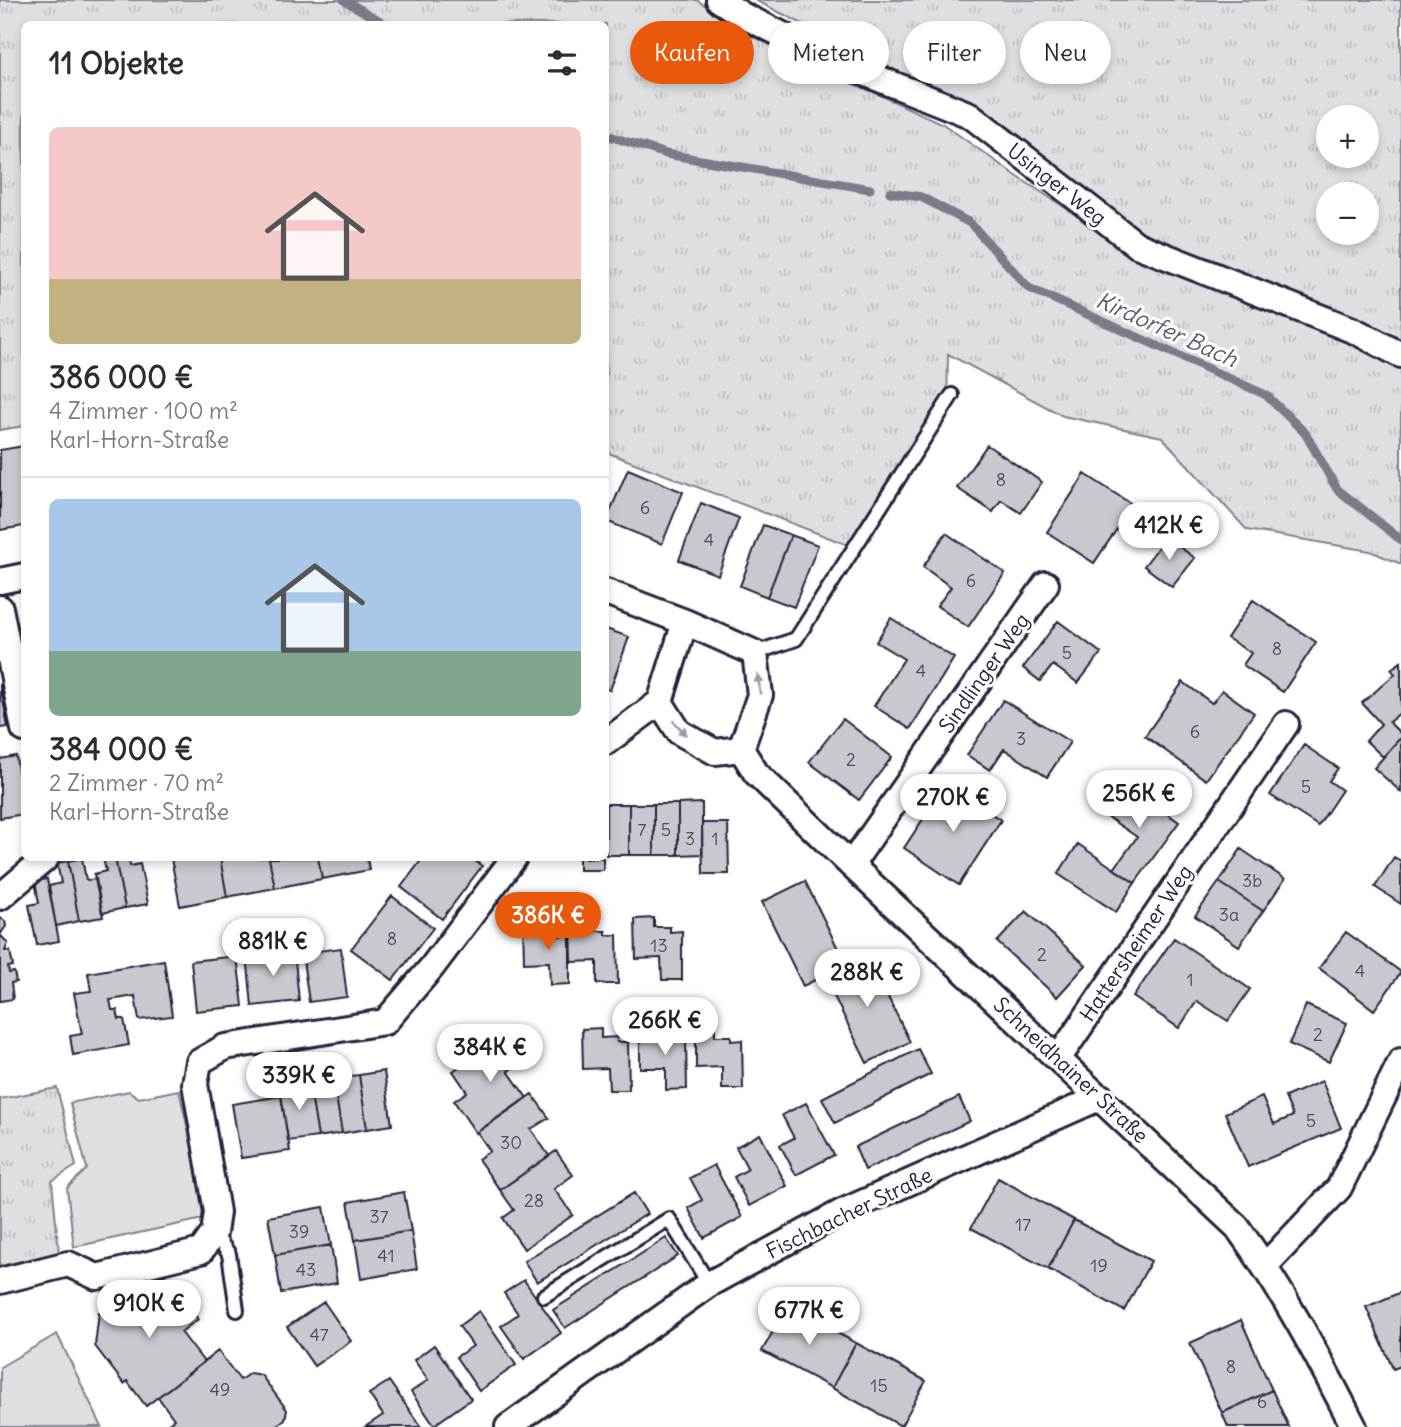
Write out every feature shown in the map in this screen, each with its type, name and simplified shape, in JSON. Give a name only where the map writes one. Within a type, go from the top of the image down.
[{"type":"street","name":"Usinger Weg","points":[[719,0],[744,16],[842,64],[970,116],[1137,245],[1354,331],[1401,355]]},
{"type":"street","points":[[0,581],[21,577]]},
{"type":"street","name":"Sindlinger Weg","points":[[850,866],[1046,584]]},
{"type":"street","points":[[609,593],[685,622],[755,653],[760,695],[741,749],[715,752],[679,732],[660,702]]},
{"type":"street","points":[[0,608],[21,714]]},
{"type":"street","points":[[609,740],[660,702],[685,622]]},
{"type":"street","name":"Hattersheimer Weg","points":[[1058,1059],[1286,724]]},
{"type":"street","name":"Schneidhainer Straße","points":[[741,749],[756,773],[850,866],[1101,1097],[1237,1227],[1305,1331],[1354,1427]]},
{"type":"street","points":[[0,897],[42,861]]},
{"type":"street","points":[[0,1281],[68,1264],[97,1277],[201,1251],[214,1233],[217,1212],[195,1084],[199,1062],[225,1047],[385,1022],[432,967],[512,861]]},
{"type":"street","points":[[1265,1266],[1339,1188],[1391,1107],[1401,1061]]},
{"type":"street","name":"Fischbacher Straße","points":[[508,1427],[709,1284],[842,1212],[1101,1097]]},
{"type":"lane","points":[[755,653],[796,639],[952,395]]},
{"type":"lane","points":[[544,1296],[668,1219],[709,1284]]},
{"type":"lane","points":[[214,1233],[229,1254],[237,1310]]},
{"type":"green space","points":[[0,0],[697,0],[728,21],[630,21],[630,84],[754,84],[754,37],[768,44],[768,84],[856,84],[943,124],[1018,177],[1138,255],[1352,340],[1401,366],[1401,564],[1370,551],[1247,530],[1162,437],[1063,416],[948,354],[947,409],[861,550],[609,453],[609,21],[21,21],[21,426],[0,430]]},
{"type":"green space","points":[[755,0],[1401,0],[1401,344],[1145,238],[995,121],[922,84],[1006,84],[1006,21],[903,21],[903,75],[889,68],[889,21],[797,21]]},
{"type":"green space","points":[[57,1088],[76,1166],[52,1181],[59,1253],[0,1266],[0,1099]]},
{"type":"green space","points":[[179,1090],[208,1218],[74,1247],[67,1188],[87,1169],[70,1103],[129,1091],[139,1098]]},
{"type":"green space","points":[[57,1334],[102,1427],[0,1427],[0,1367]]},
{"type":"building","points":[[987,445],[1042,482],[1021,513],[1001,500],[993,512],[957,488]]},
{"type":"building","points":[[21,446],[21,526],[0,530],[0,450]]},
{"type":"building","points":[[628,469],[683,492],[662,544],[609,522],[609,514]]},
{"type":"building","points":[[1085,474],[1133,505],[1094,563],[1047,532]]},
{"type":"building","points":[[701,503],[739,518],[718,575],[679,560]]},
{"type":"building","points":[[763,525],[791,535],[767,597],[740,586]]},
{"type":"building","points":[[946,533],[1005,573],[968,627],[937,606],[951,587],[923,567]]},
{"type":"building","points":[[791,535],[818,545],[794,607],[767,597]]},
{"type":"building","points":[[1166,537],[1195,558],[1172,587],[1144,566]]},
{"type":"building","points":[[1253,600],[1316,642],[1283,692],[1243,665],[1251,653],[1227,638]]},
{"type":"building","points":[[891,618],[954,658],[910,729],[874,706],[904,659],[876,642]]},
{"type":"building","points":[[1058,621],[1101,653],[1078,683],[1053,665],[1040,681],[1023,668]]},
{"type":"building","points":[[609,630],[629,637],[609,690]]},
{"type":"building","points":[[1401,662],[1401,712],[1389,722],[1401,737],[1383,757],[1366,741],[1381,724],[1362,703],[1395,674],[1391,669]]},
{"type":"building","points":[[1183,682],[1212,703],[1222,690],[1254,713],[1206,780],[1145,736]]},
{"type":"building","points":[[0,683],[8,727],[0,728]]},
{"type":"building","points":[[1003,700],[1070,742],[1047,777],[1004,749],[990,770],[967,755]]},
{"type":"building","points":[[843,719],[892,757],[859,800],[809,762]]},
{"type":"building","points":[[1401,737],[1401,792],[1374,768]]},
{"type":"building","points":[[1304,745],[1338,768],[1329,781],[1342,790],[1318,826],[1270,795]]},
{"type":"building","points":[[16,756],[21,814],[0,818],[0,759]]},
{"type":"building","points":[[1124,783],[1179,822],[1135,883],[1114,869],[1137,837],[1103,814]]},
{"type":"building","points":[[946,784],[1001,820],[959,885],[904,848]]},
{"type":"building","points":[[702,803],[702,854],[678,855],[678,804]]},
{"type":"building","points":[[609,804],[629,804],[629,855],[609,855]]},
{"type":"building","points":[[629,804],[654,804],[654,855],[629,855]]},
{"type":"building","points":[[654,804],[678,804],[678,855],[654,855]]},
{"type":"building","points":[[702,823],[728,823],[729,874],[703,874]]},
{"type":"building","points":[[1078,844],[1135,883],[1116,912],[1058,874]]},
{"type":"building","points":[[1241,849],[1285,879],[1263,911],[1219,882]]},
{"type":"building","points":[[1394,857],[1401,861],[1401,904],[1375,887]]},
{"type":"building","points":[[68,861],[83,861],[86,880],[96,879],[103,917],[79,921]]},
{"type":"building","points":[[68,861],[79,921],[56,926],[49,886],[61,883],[57,863]]},
{"type":"building","points":[[104,861],[116,861],[125,908],[102,913],[94,874],[106,871]]},
{"type":"building","points":[[116,861],[129,861],[130,866],[140,864],[148,904],[125,908]]},
{"type":"building","points":[[172,861],[221,861],[227,897],[180,906]]},
{"type":"building","points":[[221,861],[270,861],[275,888],[227,897]]},
{"type":"building","points":[[270,861],[319,861],[322,879],[275,888]]},
{"type":"building","points":[[319,861],[368,861],[369,870],[322,879]]},
{"type":"building","points":[[421,861],[475,861],[482,866],[442,919],[401,887]]},
{"type":"building","points":[[579,861],[603,861],[603,870],[579,870]]},
{"type":"building","points":[[47,879],[59,941],[37,945],[29,905],[39,903],[35,881]]},
{"type":"building","points":[[805,881],[846,965],[803,986],[762,902]]},
{"type":"building","points":[[1219,882],[1263,911],[1239,946],[1195,916]]},
{"type":"building","points":[[392,896],[433,928],[393,980],[351,949]]},
{"type":"building","points":[[1026,911],[1086,965],[1057,997],[997,942]]},
{"type":"building","points":[[0,918],[5,921],[6,926],[0,935]]},
{"type":"building","points":[[654,918],[654,927],[670,927],[670,932],[682,931],[682,980],[662,980],[661,958],[636,959],[635,919]]},
{"type":"building","points":[[571,922],[590,922],[590,931],[606,931],[606,935],[617,935],[618,984],[597,984],[597,961],[572,962]]},
{"type":"building","points":[[523,923],[542,923],[542,932],[558,932],[558,936],[570,935],[570,984],[550,985],[549,962],[524,963]]},
{"type":"building","points":[[1346,932],[1401,972],[1374,1010],[1319,968]]},
{"type":"building","points":[[0,935],[8,943],[5,951],[10,951],[13,966],[8,967],[9,973],[14,972],[16,982],[11,983],[13,999],[0,1001]]},
{"type":"building","points":[[1174,938],[1250,989],[1228,1021],[1197,1001],[1179,1028],[1133,997]]},
{"type":"building","points":[[341,948],[347,997],[309,1002],[302,953]]},
{"type":"building","points":[[294,950],[299,1001],[252,1006],[247,955]]},
{"type":"building","points":[[867,954],[910,1042],[867,1063],[824,976]]},
{"type":"building","points":[[237,956],[243,1006],[196,1011],[191,961]]},
{"type":"building","points":[[164,960],[172,1016],[139,1020],[135,996],[110,1000],[112,1010],[117,1010],[119,1019],[124,1019],[129,1045],[73,1055],[70,1036],[82,1034],[74,993],[91,991],[88,973]]},
{"type":"building","points":[[1306,1005],[1347,1023],[1329,1062],[1289,1044]]},
{"type":"building","points":[[696,1027],[715,1027],[715,1036],[731,1036],[731,1041],[742,1040],[743,1089],[722,1089],[722,1067],[696,1068]]},
{"type":"building","points":[[601,1028],[601,1038],[617,1037],[617,1042],[628,1042],[629,1090],[609,1090],[608,1068],[583,1069],[582,1029]]},
{"type":"building","points":[[640,1028],[659,1028],[659,1037],[675,1037],[675,1041],[686,1041],[687,1089],[666,1090],[666,1068],[640,1068]]},
{"type":"building","points":[[507,1034],[525,1060],[508,1071],[527,1098],[476,1133],[454,1101],[467,1092],[453,1071]]},
{"type":"building","points":[[918,1049],[931,1074],[835,1123],[822,1098]]},
{"type":"building","points":[[384,1071],[392,1125],[367,1129],[359,1075]]},
{"type":"building","points":[[359,1075],[367,1129],[342,1133],[333,1078]]},
{"type":"building","points":[[333,1078],[342,1133],[318,1137],[309,1083]]},
{"type":"building","points":[[1322,1081],[1341,1128],[1248,1167],[1225,1113],[1262,1097],[1274,1124],[1293,1116],[1285,1097]]},
{"type":"building","points":[[309,1083],[318,1137],[288,1141],[280,1087]]},
{"type":"building","points":[[532,1094],[549,1118],[531,1129],[549,1156],[500,1190],[478,1159],[490,1151],[477,1132]]},
{"type":"building","points":[[281,1096],[290,1151],[241,1158],[232,1104]]},
{"type":"building","points":[[959,1097],[970,1121],[865,1170],[855,1147]]},
{"type":"building","points":[[806,1103],[834,1155],[796,1175],[780,1145],[794,1138],[782,1115]]},
{"type":"building","points":[[760,1134],[787,1186],[749,1206],[734,1177],[748,1169],[736,1147]]},
{"type":"building","points":[[556,1151],[573,1175],[554,1189],[573,1215],[524,1249],[503,1218],[514,1210],[500,1190]]},
{"type":"building","points":[[714,1165],[742,1217],[704,1238],[688,1208],[702,1200],[690,1178]]},
{"type":"building","points":[[998,1178],[1074,1220],[1048,1269],[971,1228]]},
{"type":"building","points":[[404,1192],[411,1231],[355,1240],[348,1202]]},
{"type":"building","points":[[634,1193],[647,1214],[537,1282],[524,1261]]},
{"type":"building","points":[[324,1207],[331,1245],[275,1255],[268,1217]]},
{"type":"building","points":[[1074,1220],[1151,1261],[1124,1311],[1048,1269]]},
{"type":"building","points":[[411,1231],[417,1269],[361,1279],[355,1240]]},
{"type":"building","points":[[666,1238],[678,1256],[565,1328],[553,1310]]},
{"type":"building","points":[[331,1245],[337,1283],[281,1293],[275,1255]]},
{"type":"building","points":[[163,1274],[198,1319],[181,1332],[204,1362],[146,1406],[127,1381],[124,1384],[95,1346],[99,1312],[113,1313]]},
{"type":"building","points":[[524,1280],[561,1333],[524,1359],[501,1326],[518,1314],[504,1293]]},
{"type":"building","points":[[1401,1292],[1401,1366],[1393,1369],[1366,1307]]},
{"type":"building","points":[[324,1302],[351,1341],[314,1366],[287,1327]]},
{"type":"building","points":[[787,1306],[856,1343],[832,1388],[762,1351]]},
{"type":"building","points":[[479,1311],[516,1365],[479,1391],[456,1357],[473,1346],[459,1326]]},
{"type":"building","points":[[1241,1320],[1272,1390],[1222,1413],[1190,1343]]},
{"type":"building","points":[[856,1343],[926,1381],[901,1426],[832,1388]]},
{"type":"building","points":[[434,1345],[471,1399],[434,1425],[411,1392],[428,1380],[414,1360]]},
{"type":"building","points":[[218,1351],[240,1380],[250,1373],[261,1375],[287,1410],[285,1419],[275,1427],[170,1427],[167,1424],[174,1419],[158,1397]]},
{"type":"building","points":[[389,1381],[421,1427],[365,1427],[383,1415],[369,1394]]},
{"type":"building","points":[[1272,1390],[1289,1427],[1228,1427],[1222,1413]]},
{"type":"waterway","name":"Kirdorfer Bach","points":[[344,0],[380,21]]},
{"type":"waterway","name":"Kirdorfer Bach","points":[[609,136],[666,154],[870,189]]},
{"type":"waterway","name":"Kirdorfer Bach","points":[[890,192],[921,197],[970,223],[1029,288],[1266,395],[1305,433],[1337,489],[1401,540]]}]
